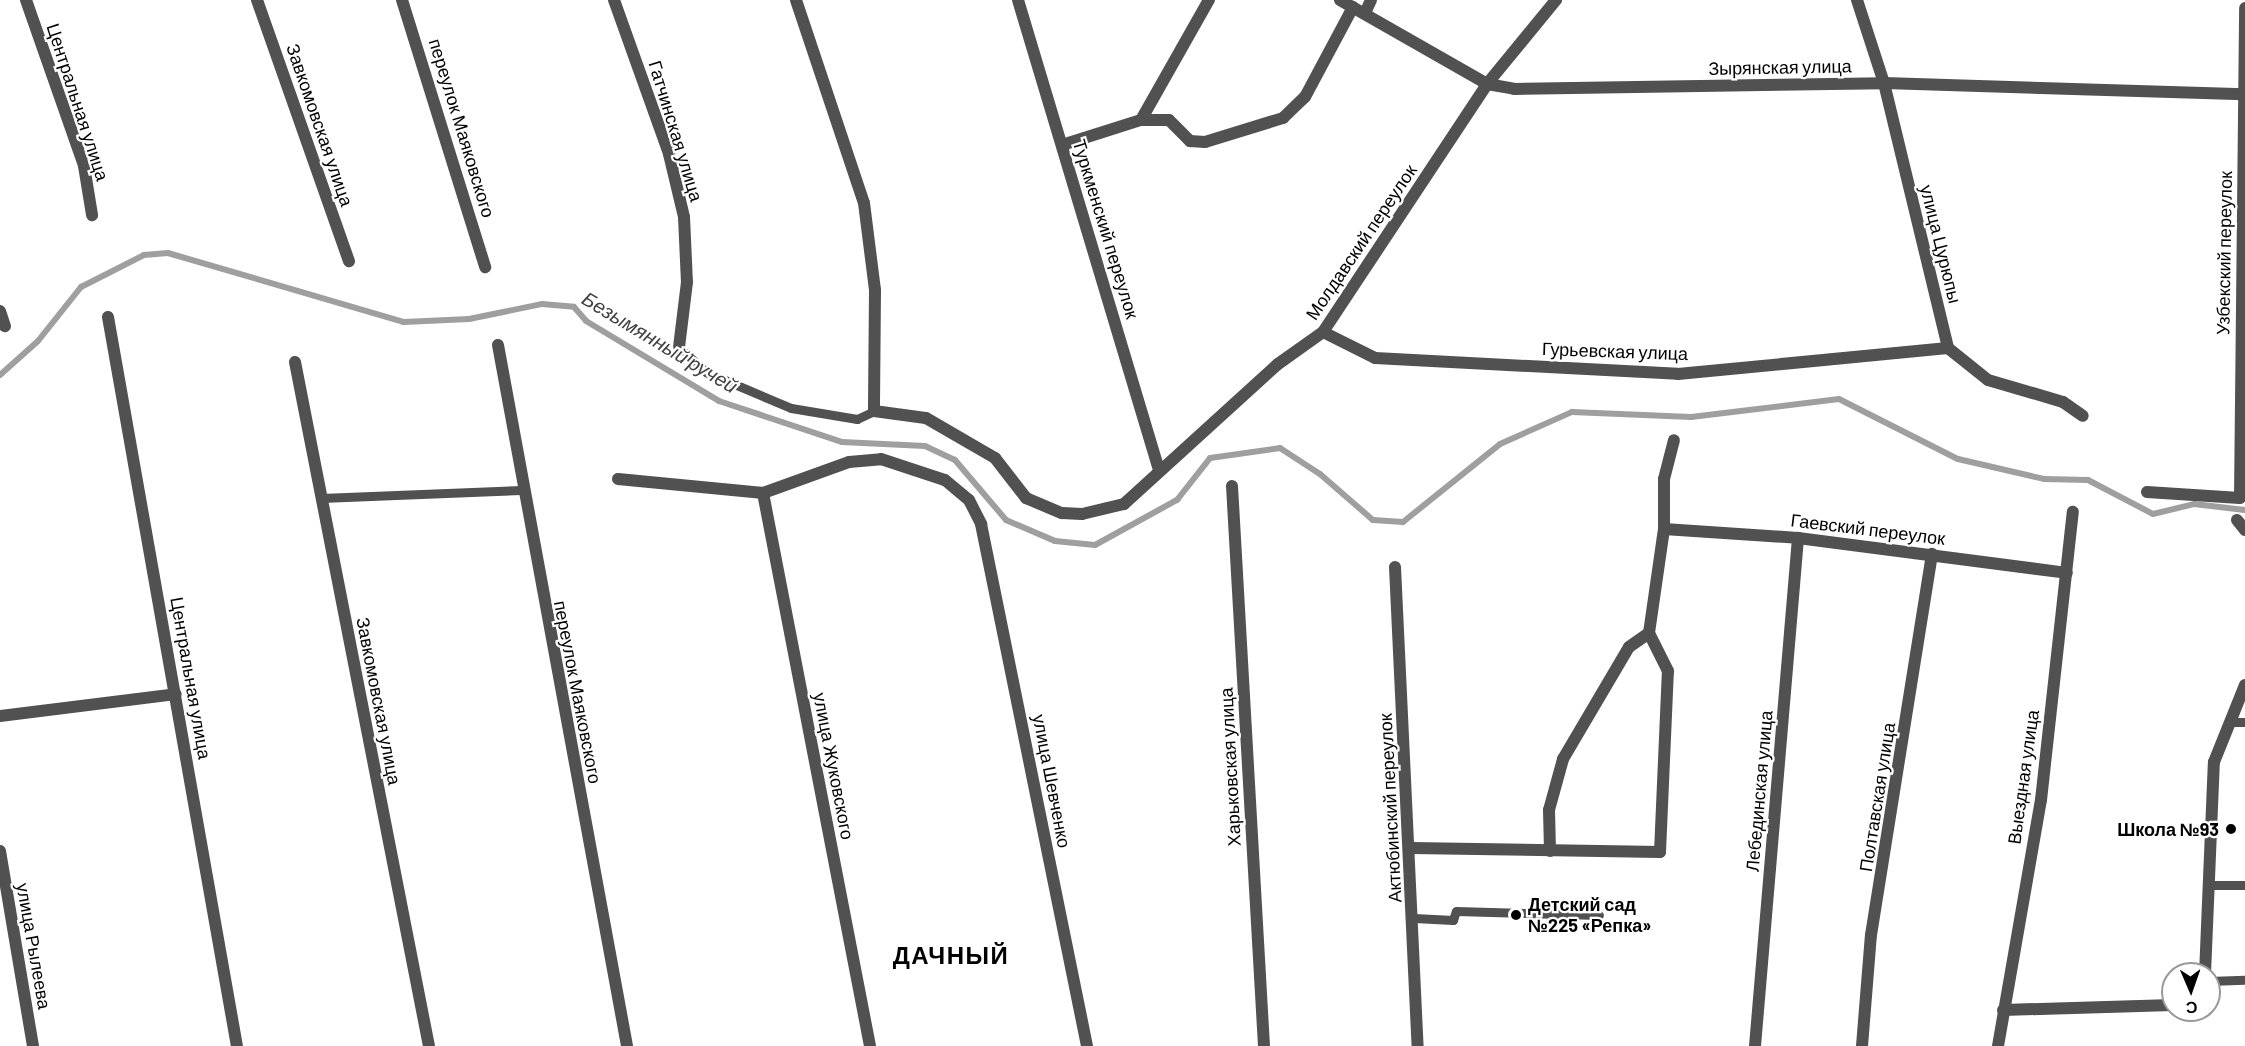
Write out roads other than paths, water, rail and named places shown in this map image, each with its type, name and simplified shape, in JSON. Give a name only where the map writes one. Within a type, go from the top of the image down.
[{"type":"street","name":"Центральная улица","points":[[26,0],[84,166],[92,215]]},
{"type":"street","name":"Завкомовская улица","points":[[257,0],[349,261]]},
{"type":"street","name":"переулок Маяковского","points":[[402,0],[485,267]]},
{"type":"street","name":"Гатчинская улица","points":[[615,0],[669,154],[684,217],[687,282],[679,347]]},
{"type":"street","points":[[796,0],[864,203],[875,290],[874,411]]},
{"type":"street","name":"Туркменский переулок","points":[[1018,0],[1158,468]]},
{"type":"street","points":[[1141,120],[1209,0]]},
{"type":"street","name":"Зырянская улица","points":[[1340,0],[1488,84],[1514,89],[1884,83],[2244,94]]},
{"type":"street","points":[[1365,13],[1371,0]]},
{"type":"street","name":"Молдавский переулок","points":[[874,411],[926,418],[969,441],[995,458],[1026,498],[1062,513],[1124,504],[1158,468],[1323,332],[1488,84],[1556,0]]},
{"type":"street","name":"улица Цурюпы","points":[[1857,0],[1884,83],[1948,348]]},
{"type":"street","points":[[1062,145],[1141,120],[1169,120],[1190,141],[1206,142],[1283,118],[1305,97],[1353,7]]},
{"type":"street","name":"Узбекский переулок","points":[[2147,492],[2240,498],[2245,8]]},
{"type":"street","points":[[0,310],[5,326]]},
{"type":"street","name":"Центральная улица","points":[[108,317],[237,1046]]},
{"type":"street","name":"Гурьевская улица","points":[[1323,332],[1375,358],[1678,374],[1948,348]]},
{"type":"street","name":"переулок Маяковского","points":[[498,345],[521,490],[627,1046]]},
{"type":"street","points":[[1948,348],[1988,380],[2063,402],[2083,416]]},
{"type":"street","name":"Завкомовская улица","points":[[295,362],[429,1046]]},
{"type":"street","points":[[1411,848],[1660,852],[1668,671],[1649,633],[1664,529],[1665,479],[1674,440]]},
{"type":"street","name":"улица Шевченко","points":[[763,493],[849,462],[881,459],[945,480],[969,500],[981,524],[1087,1046]]},
{"type":"street","points":[[618,479],[763,493]]},
{"type":"street","name":"Харьковская улица","points":[[1232,486],[1264,1046]]},
{"type":"street","name":"улица Жуковского","points":[[763,493],[870,1046]]},
{"type":"street","name":"Выездная улица","points":[[1998,1046],[2041,800],[2073,512]]},
{"type":"street","name":"Гаевский переулок","points":[[1664,529],[1798,538],[2067,573]]},
{"type":"street","name":"Лебединская улица","points":[[1755,1046],[1798,538]]},
{"type":"street","name":"Полтавская улица","points":[[1862,1046],[1871,935],[1932,554]]},
{"type":"street","name":"Актюбинский переулок","points":[[1395,567],[1411,848],[1418,1046]]},
{"type":"street","points":[[1550,851],[1549,810],[1563,759],[1629,648],[1649,633]]},
{"type":"street","points":[[2205,962],[2214,762],[2245,685]]},
{"type":"street","points":[[0,716],[176,694]]},
{"type":"street","name":"улица Рылеева","points":[[0,851],[33,1046]]},
{"type":"street","points":[[2003,1010],[2161,1005]]},
{"type":"lane","points":[[679,347],[706,372],[791,408],[857,419],[874,411]]},
{"type":"lane","points":[[321,498],[521,490]]},
{"type":"lane","points":[[2231,722],[2245,722]]},
{"type":"lane","points":[[2207,885],[2245,885]]},
{"type":"lane","points":[[1414,918],[1453,920],[1456,911],[1599,915]]},
{"type":"lane","points":[[2221,981],[2245,980]]},
{"type":"waterway","name":"Безымянный ручей","points":[[0,375],[38,341],[81,287],[144,255],[168,253],[404,322],[469,319],[542,304],[574,307],[586,321],[719,401],[842,442],[925,446],[955,460],[1006,520],[1055,541],[1095,545],[1177,500],[1210,458],[1280,448],[1320,474],[1373,520],[1403,522],[1500,444],[1572,412],[1691,417],[1839,399],[1958,459],[2044,479],[2088,480],[2153,514],[2194,504],[2245,510]]},
{"type":"place","name":"Школа №93","points":[[2231,829]]},
{"type":"place","name":"Детский сад №225 «Репка»","points":[[1516,915]]},
{"type":"district","name":"ДАЧНЫЙ","points":[[951,955]]}]
